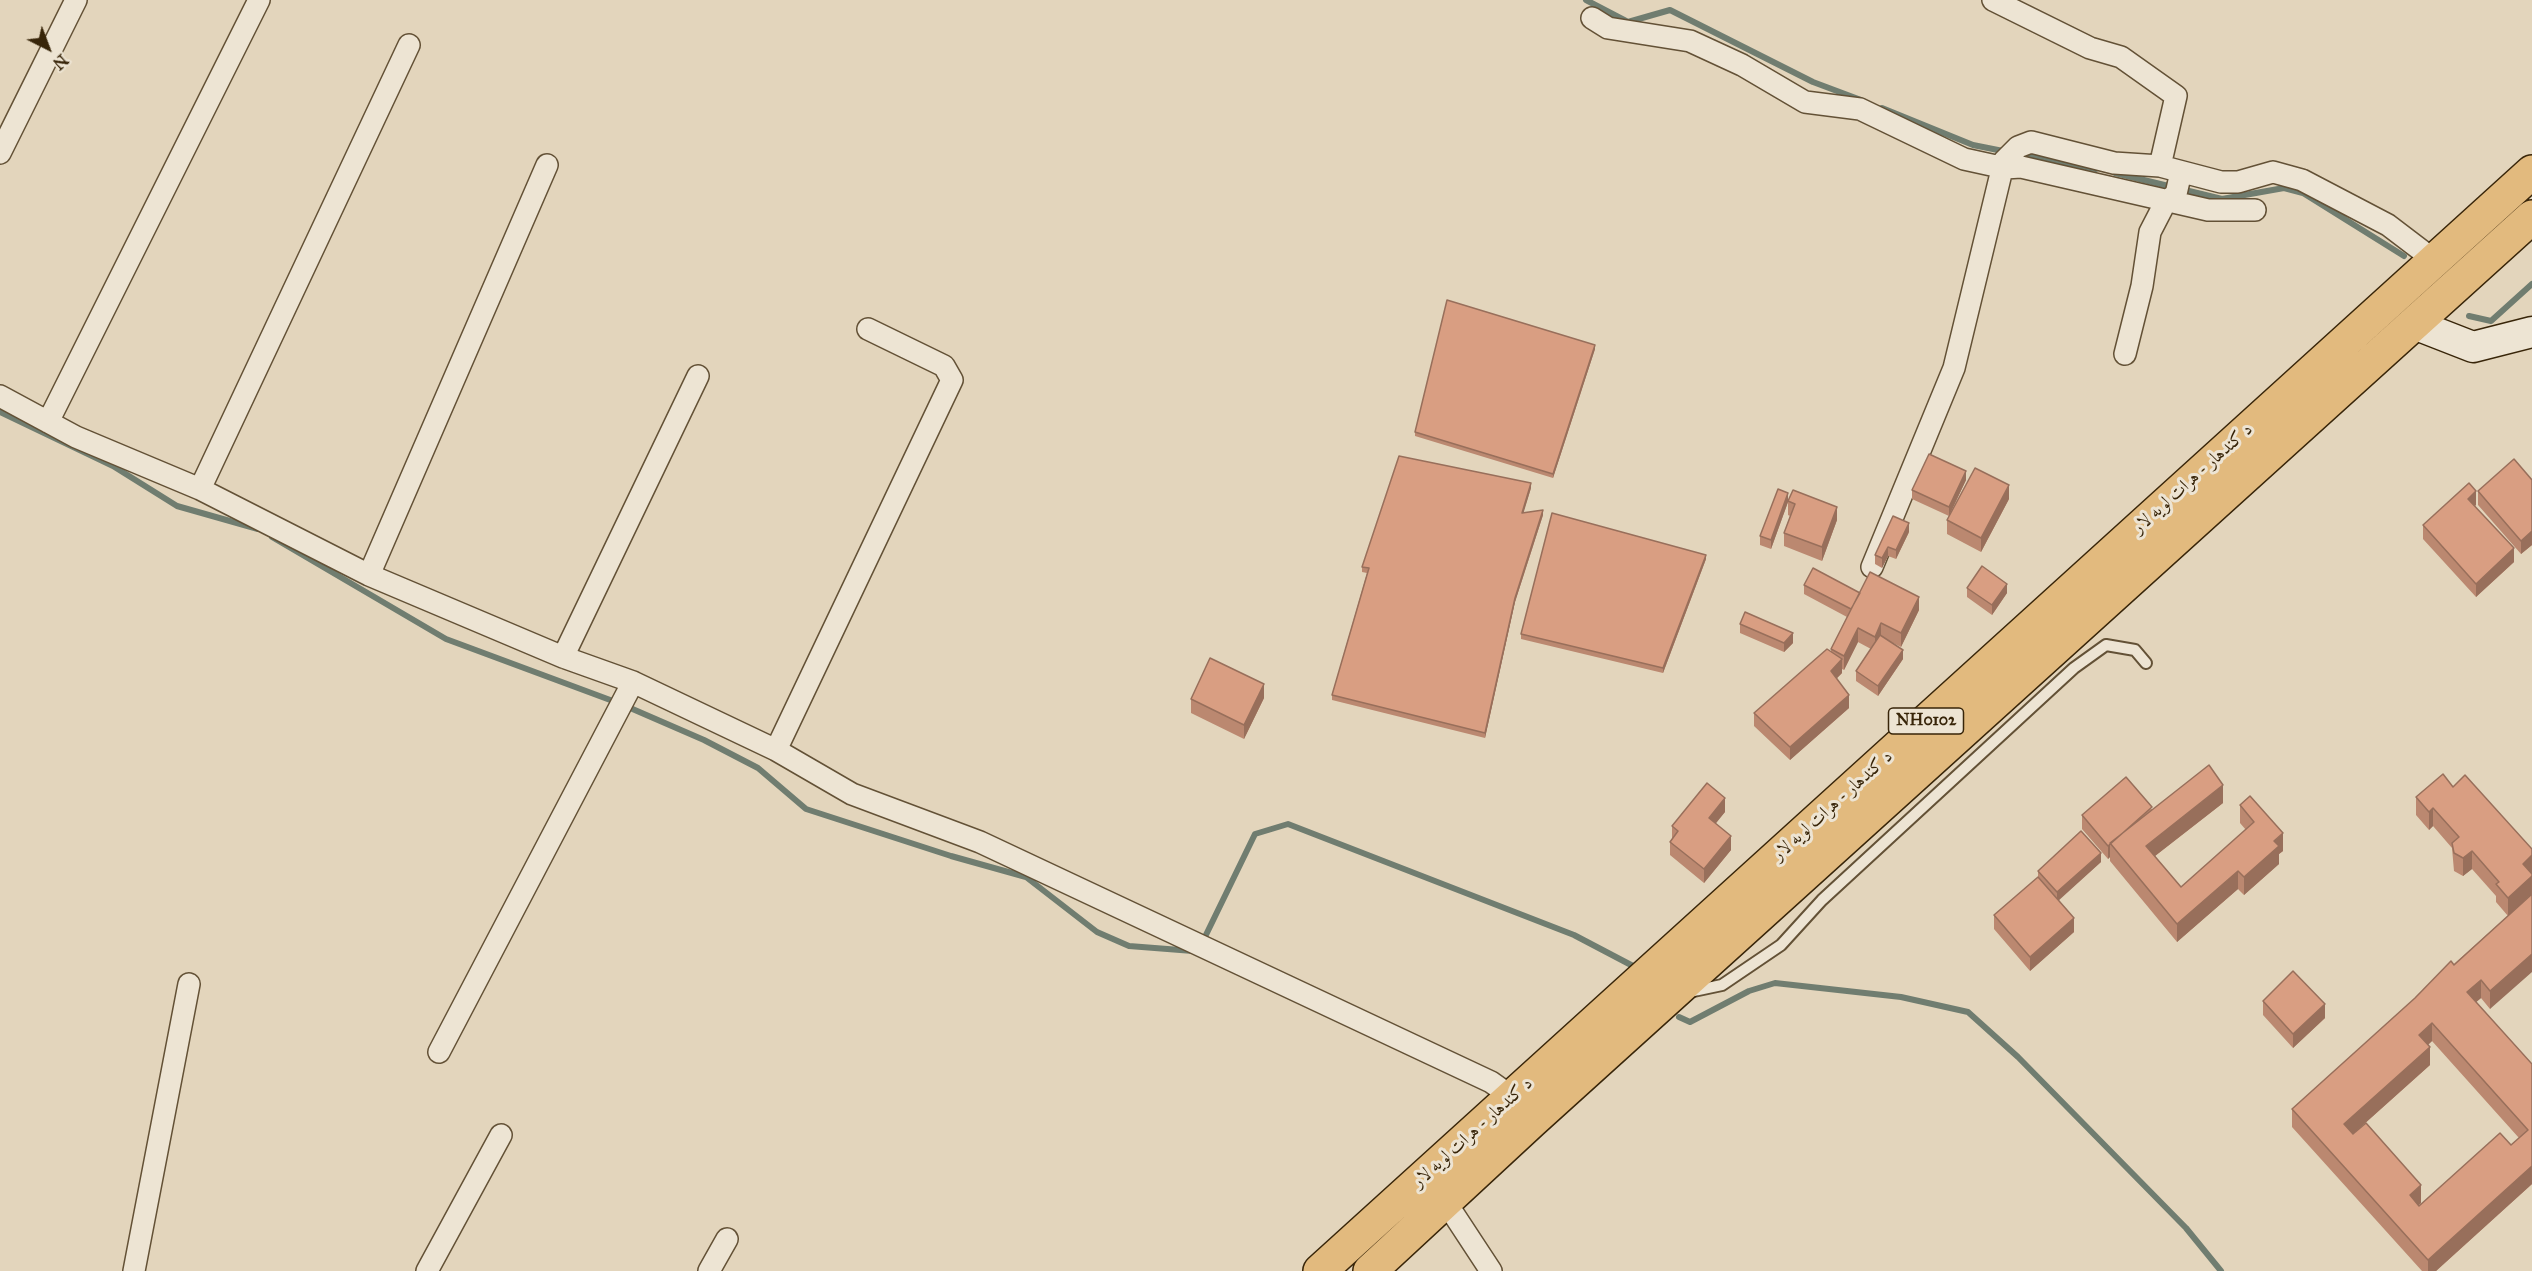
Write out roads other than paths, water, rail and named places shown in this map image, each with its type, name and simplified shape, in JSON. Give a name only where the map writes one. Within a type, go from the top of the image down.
[{"type":"highway","name":"د کندهار - هرات لويه لار","points":[[1370,1271],[1445,1201],[1522,1109],[2071,590],[2532,172]]},
{"type":"highway","name":"د کندهار - هرات لويه لار","points":[[1320,1271],[1522,1109],[1670,995],[2532,217]]},
{"type":"highway","points":[[2071,590],[2094,613]]},
{"type":"street","points":[[0,153],[76,0]]},
{"type":"street","points":[[48,422],[259,0]]},
{"type":"street","points":[[1993,0],[2090,48],[2121,57],[2176,96],[2160,166]]},
{"type":"street","points":[[1592,18],[1608,28],[1690,40],[1742,65],[1805,102],[1860,110],[1964,159],[2008,159],[2021,167],[2176,186],[2238,182],[2273,172],[2302,180],[2388,225],[2434,260]]},
{"type":"street","points":[[200,489],[409,45]]},
{"type":"street","points":[[1872,567],[1954,368],[2008,159],[2031,142],[2114,163],[2160,166],[2176,186],[2208,210],[2255,210]]},
{"type":"street","points":[[369,575],[547,165]]},
{"type":"street","points":[[2126,354],[2142,286],[2150,232],[2176,186]]},
{"type":"street","points":[[2414,324],[2473,347],[2532,332]]},
{"type":"street","points":[[776,750],[952,380],[944,366],[868,328]]},
{"type":"street","points":[[563,657],[698,376]]},
{"type":"street","points":[[0,396],[76,437],[200,489],[369,575],[563,657],[627,696],[776,750],[852,794],[980,842],[1195,942],[1491,1082],[1522,1109]]},
{"type":"street","points":[[439,1052],[627,696]]},
{"type":"street","points":[[134,1271],[189,984]]},
{"type":"street","points":[[427,1271],[501,1135]]},
{"type":"street","points":[[1445,1201],[1491,1271]]},
{"type":"street","points":[[709,1271],[727,1239]]},
{"type":"lane","points":[[1670,995],[1722,986],[1781,945],[1822,900],[1902,825],[2074,668],[2106,645],[2135,650],[2146,663]]},
{"type":"waterway","points":[[1586,0],[1628,22],[1670,10],[1813,82],[1861,100]]},
{"type":"waterway","points":[[1882,108],[1973,145],[2008,152]]},
{"type":"waterway","points":[[2018,154],[2096,169]]},
{"type":"waterway","points":[[2115,173],[2222,199],[2284,188],[2303,193],[2404,256]]},
{"type":"waterway","points":[[2469,316],[2491,321],[2532,284]]},
{"type":"waterway","points":[[0,412],[113,466],[177,506],[258,529]]},
{"type":"waterway","points":[[272,537],[446,639],[621,704],[704,740],[758,768],[806,809],[951,856],[1026,877],[1097,932],[1129,946],[1193,951]]},
{"type":"waterway","points":[[1203,941],[1255,834],[1288,824],[1574,935],[1633,966]]},
{"type":"waterway","points":[[1679,1017],[1690,1022],[1749,991],[1775,983],[1901,997],[1968,1012],[2018,1057],[2186,1228],[2221,1271]]}]
